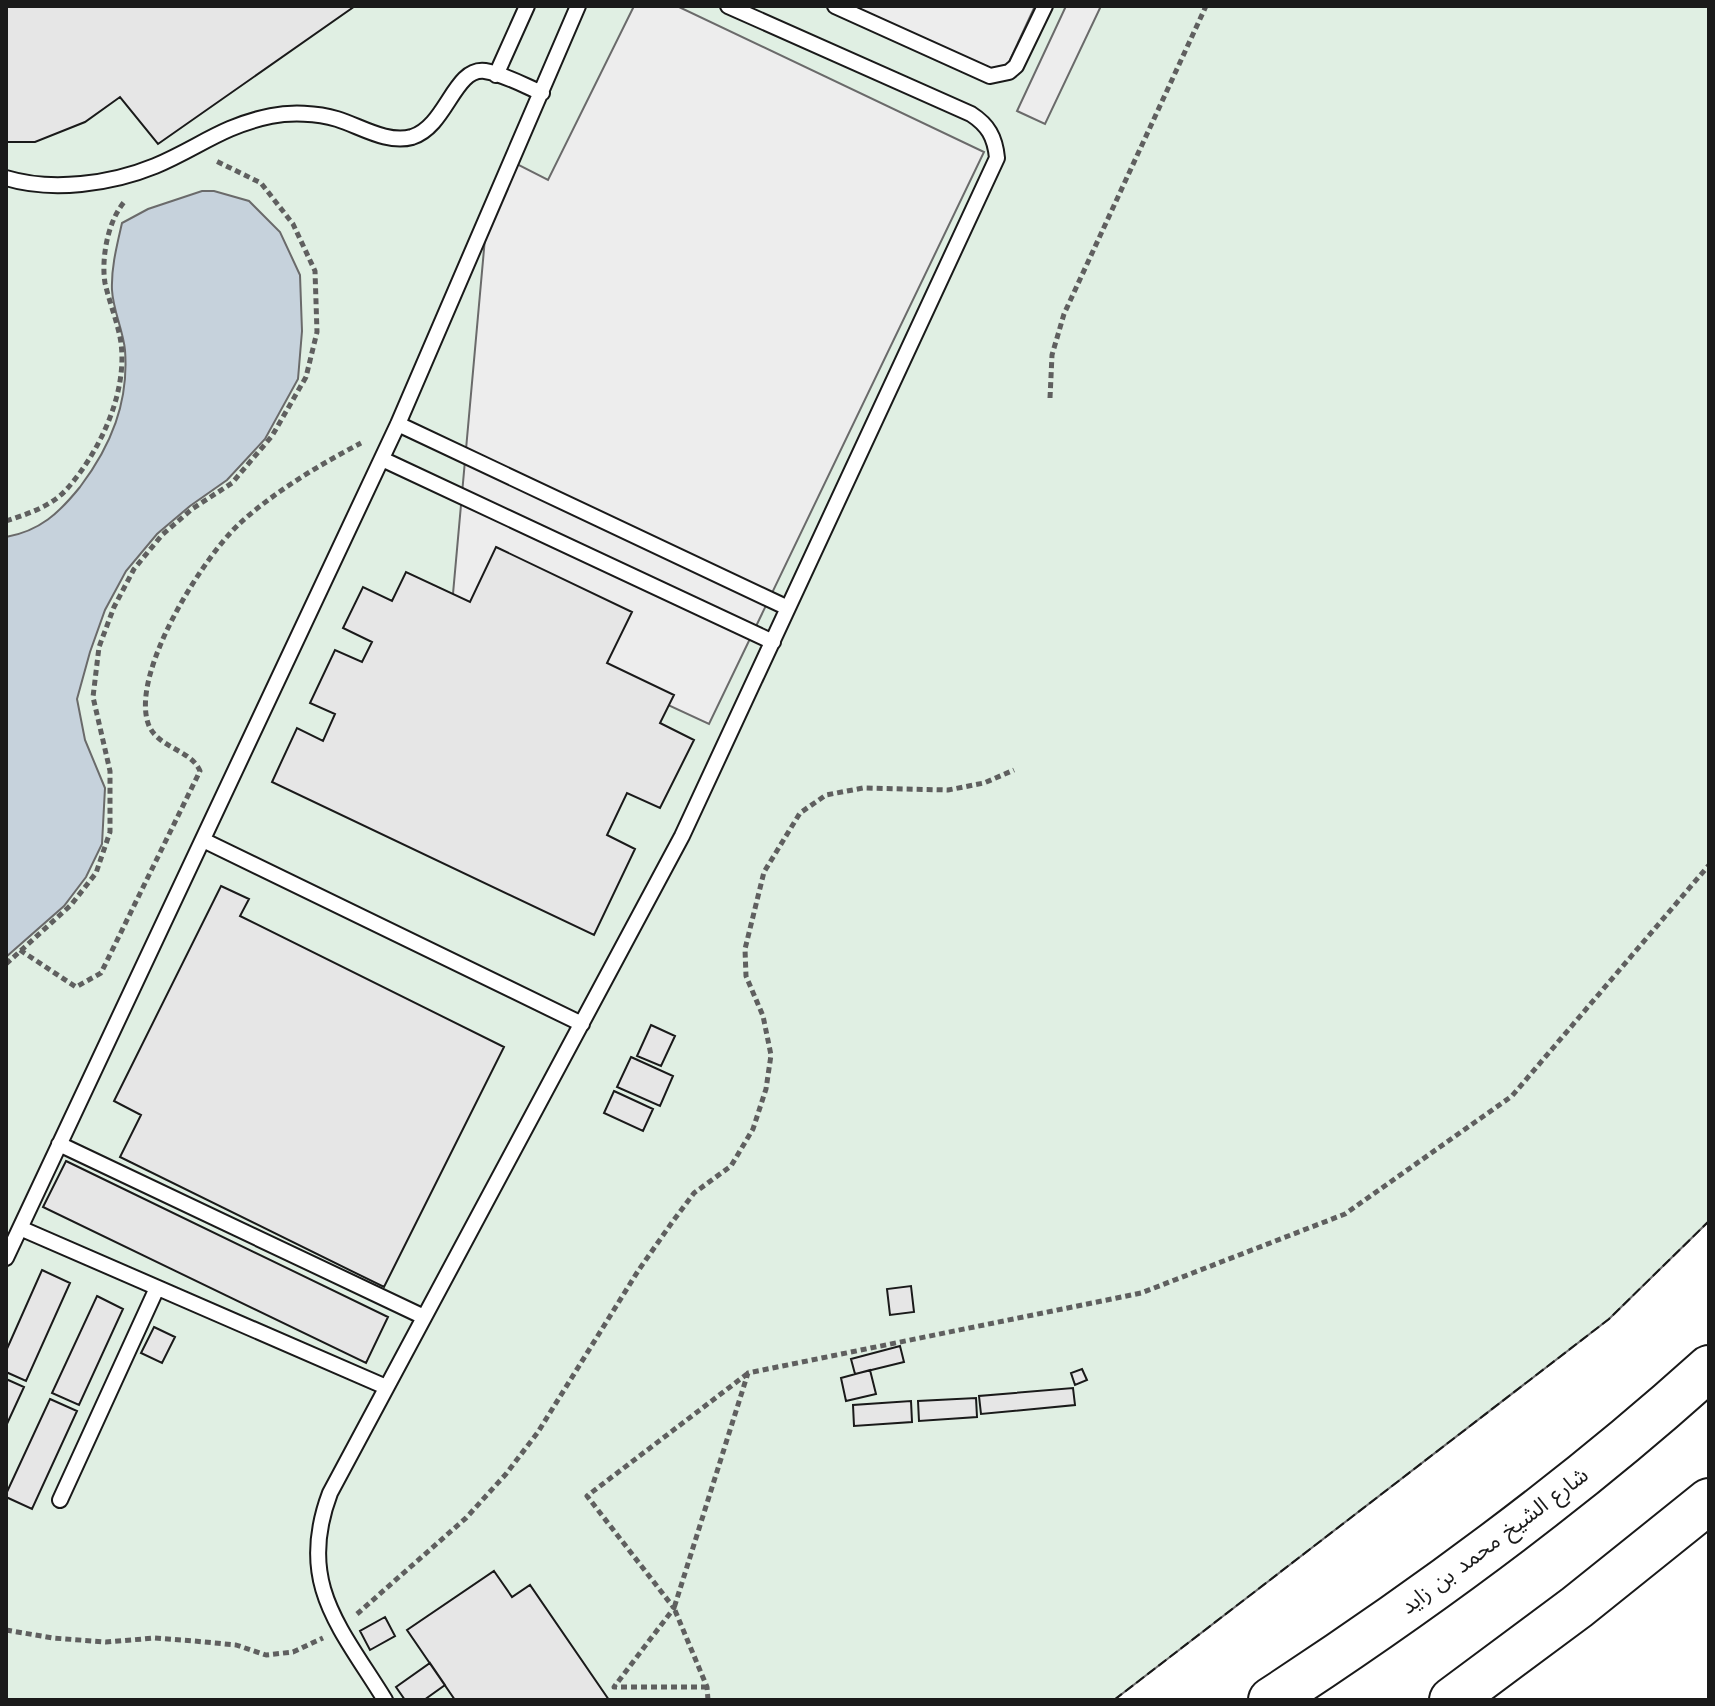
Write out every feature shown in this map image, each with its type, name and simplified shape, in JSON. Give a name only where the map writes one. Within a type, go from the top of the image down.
[{"type":"highway","name":"شارع الشيخ محمد بن زايد","points":[[1271,1700],[1453,1574],[1579,1477],[1709,1368]]},
{"type":"highway","points":[[1452,1700],[1577,1607],[1709,1501]]},
{"type":"lane","points":[[496,75],[527,6]]},
{"type":"lane","points":[[6,1258],[398,424],[578,6]]},
{"type":"lane","points":[[385,1700],[326,1603],[318,1576],[316,1548],[320,1520],[330,1493],[682,836],[997,158],[991,132],[982,121],[728,6]]},
{"type":"lane","points":[[835,6],[990,76],[1009,72],[1016,66],[1045,6]]},
{"type":"lane","points":[[6,178],[61,185],[108,180],[154,166],[222,130],[248,120],[277,115],[306,114],[334,118],[380,135],[411,137],[437,121],[467,76],[476,72],[496,75],[542,93]]},
{"type":"lane","points":[[398,424],[788,608]]},
{"type":"lane","points":[[382,459],[773,642]]},
{"type":"lane","points":[[203,840],[582,1024]]},
{"type":"lane","points":[[59,1144],[424,1317]]},
{"type":"lane","points":[[20,1228],[386,1387]]},
{"type":"lane","points":[[60,1500],[157,1288]]},
{"type":"path","points":[[1050,398],[1052,355],[1064,314],[1206,6]]},
{"type":"path","points":[[6,964],[71,905],[96,873],[110,832],[110,771],[93,697],[99,647],[114,607],[134,569],[162,535],[192,509],[232,483],[272,436],[306,377],[317,332],[315,271],[293,224],[261,183],[219,161],[206,162]]},
{"type":"path","points":[[6,521],[33,513],[64,492],[102,434],[115,401],[121,365],[120,337],[104,278],[108,236],[119,207],[127,198]]},
{"type":"path","points":[[20,950],[76,987],[101,973],[200,771],[196,762],[160,740],[148,726],[145,710],[147,679],[162,642],[190,590],[212,554],[240,523],[346,451],[398,424]]},
{"type":"path","points":[[6,1630],[106,1642],[155,1638],[236,1645],[266,1655],[293,1652],[340,1628],[466,1518],[506,1474],[538,1432],[638,1271],[673,1221],[694,1193],[731,1166],[753,1129],[766,1089],[771,1055],[763,1016],[746,976],[745,949],[764,872],[800,813],[826,795],[863,788],[948,790],[984,783],[1014,770]]},
{"type":"path","points":[[708,1700],[707,1687],[674,1608],[587,1496],[748,1373],[1141,1293],[1345,1214],[1512,1096],[1709,865]]},
{"type":"path","points":[[707,1687],[614,1687],[674,1608],[748,1373]]},
{"type":"green space","points":[[6,6],[1709,6],[1709,1221],[1609,1319],[1114,1700],[6,1700]]},
{"type":"shaded area","points":[[634,6],[677,6],[984,152],[709,724],[452,605],[486,227],[517,164],[548,180]]},
{"type":"shaded area","points":[[850,6],[1035,6],[1003,75]]},
{"type":"shaded area","points":[[1066,6],[1101,6],[1045,124],[1017,111]]},
{"type":"shaded area","points":[[202,191],[214,191],[249,201],[280,232],[300,275],[302,331],[298,379],[265,439],[227,480],[157,534],[126,571],[105,610],[77,699],[85,740],[105,788],[102,844],[86,877],[64,906],[6,957],[6,537],[39,525],[64,505],[101,456],[116,423],[124,388],[125,350],[112,282],[122,223],[148,209]]},
{"type":"building","points":[[6,6],[355,6],[158,144],[120,97],[85,122],[35,142],[6,142]]},
{"type":"building","points":[[496,547],[632,612],[607,663],[674,695],[660,723],[694,740],[660,808],[627,793],[607,835],[635,849],[594,935],[272,782],[297,728],[323,741],[335,714],[310,703],[335,650],[362,662],[372,642],[343,628],[363,587],[392,601],[406,572],[470,602]]},
{"type":"building","points":[[221,886],[249,899],[240,916],[504,1047],[384,1287],[120,1157],[141,1115],[114,1101]]},
{"type":"building","points":[[651,1025],[675,1036],[661,1066],[637,1056]]},
{"type":"building","points":[[631,1057],[673,1076],[660,1106],[617,1087]]},
{"type":"building","points":[[614,1091],[653,1109],[643,1131],[604,1113]]},
{"type":"building","points":[[66,1161],[388,1317],[366,1363],[43,1207]]},
{"type":"building","points":[[42,1270],[70,1283],[26,1381],[6,1372],[6,1351]]},
{"type":"building","points":[[911,1286],[914,1312],[890,1315],[887,1289]]},
{"type":"building","points":[[97,1296],[123,1309],[79,1405],[52,1393]]},
{"type":"building","points":[[154,1327],[175,1337],[162,1363],[141,1353]]},
{"type":"building","points":[[900,1346],[904,1362],[855,1374],[851,1359]]},
{"type":"building","points":[[1082,1369],[1087,1380],[1075,1385],[1071,1373]]},
{"type":"building","points":[[870,1370],[876,1394],[846,1401],[841,1378]]},
{"type":"building","points":[[6,1379],[24,1387],[6,1426]]},
{"type":"building","points":[[1073,1388],[1075,1405],[981,1414],[979,1396]]},
{"type":"building","points":[[976,1398],[977,1417],[919,1421],[918,1401]]},
{"type":"building","points":[[50,1399],[77,1411],[32,1509],[6,1497],[6,1494]]},
{"type":"building","points":[[911,1401],[912,1422],[854,1426],[853,1405]]},
{"type":"building","points":[[494,1571],[512,1597],[530,1585],[609,1700],[455,1700],[407,1630]]},
{"type":"building","points":[[385,1617],[395,1636],[370,1650],[360,1631]]},
{"type":"building","points":[[430,1663],[445,1685],[424,1700],[405,1700],[396,1687]]},
{"type":"fence","points":[[1114,1700],[1609,1319],[1709,1221]]}]
